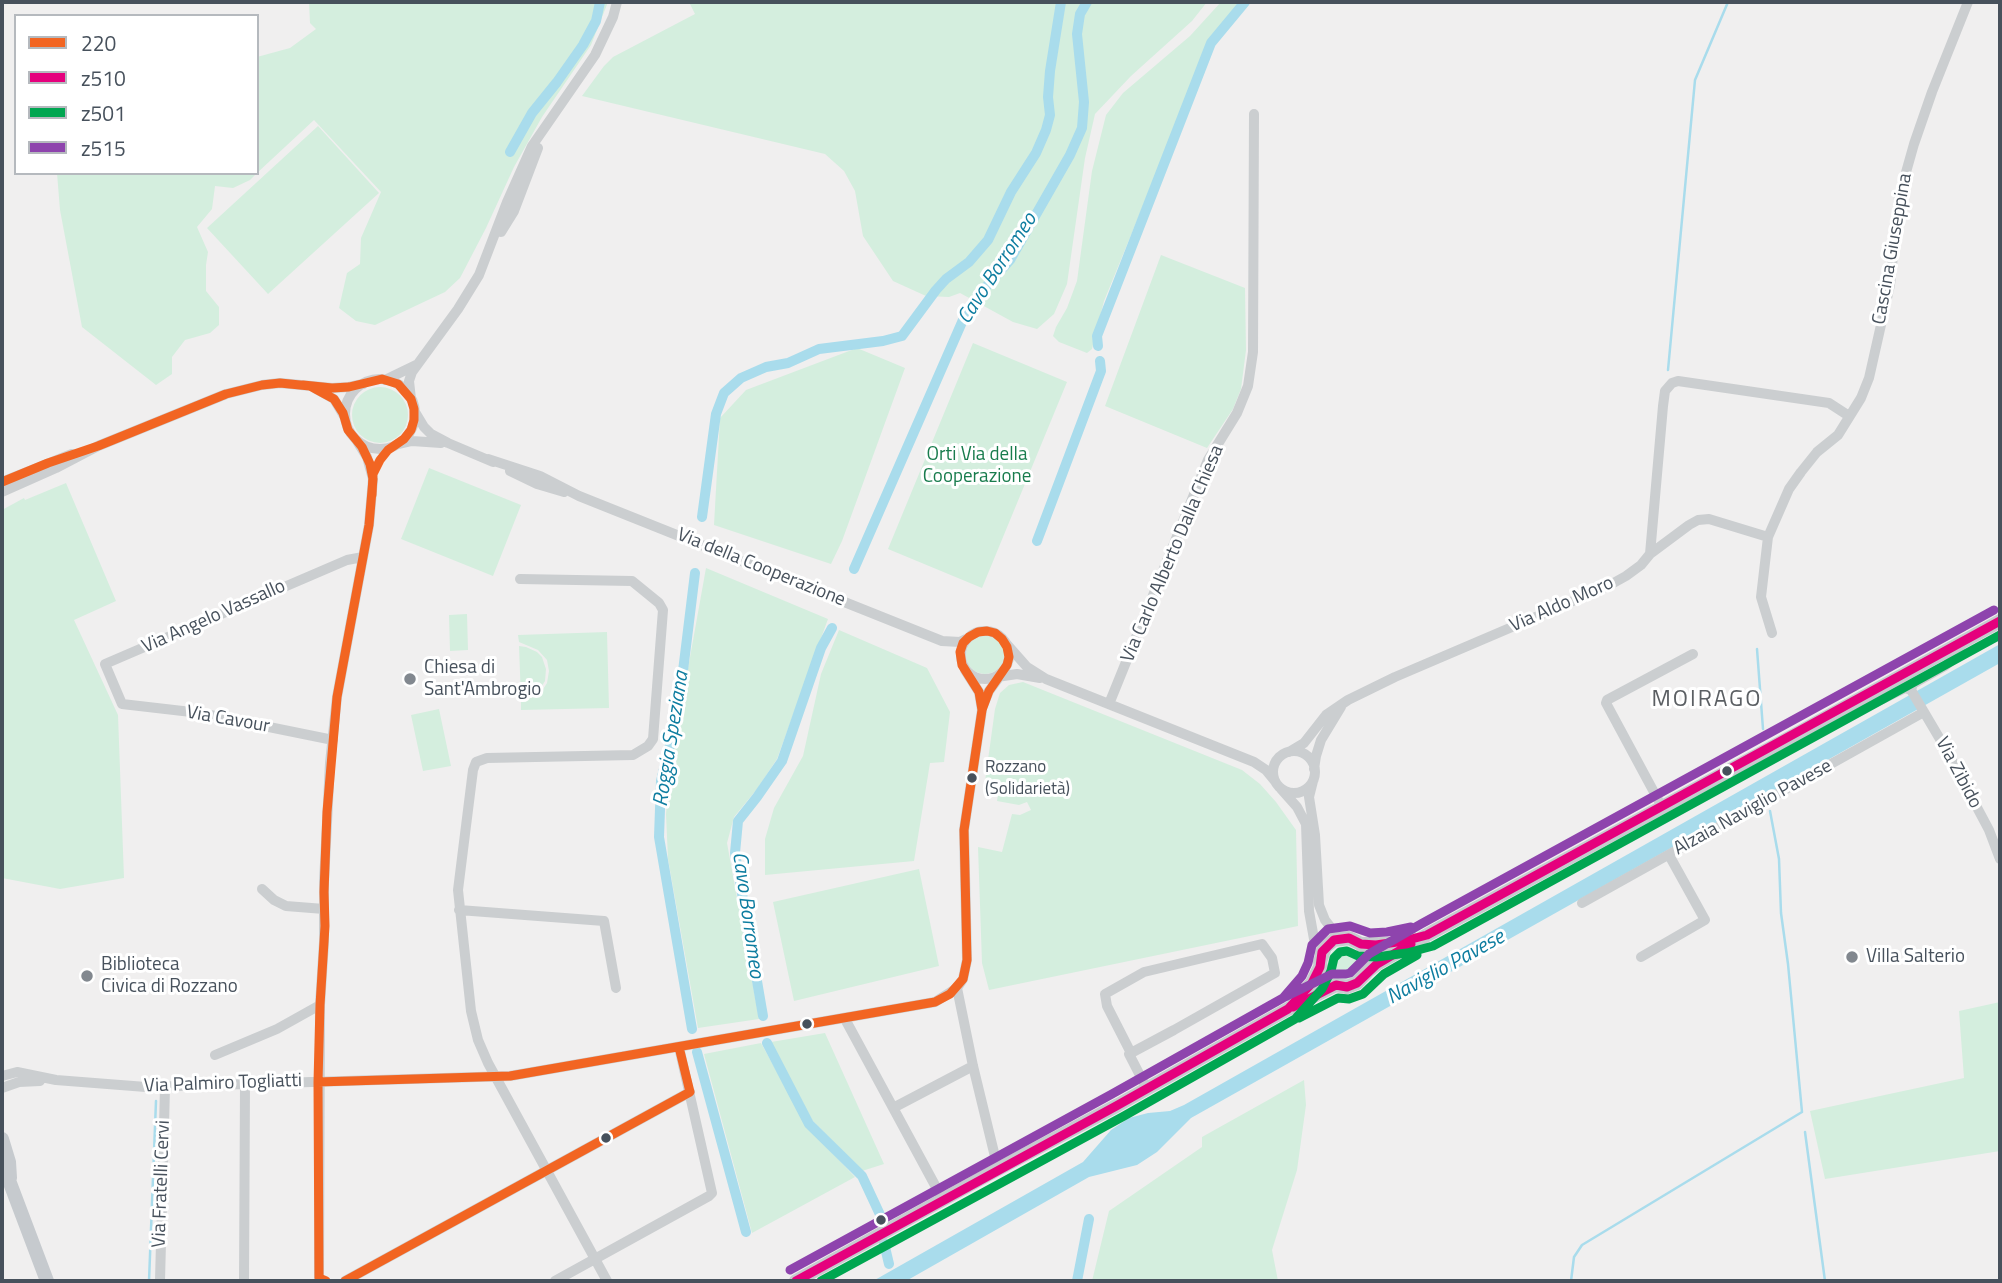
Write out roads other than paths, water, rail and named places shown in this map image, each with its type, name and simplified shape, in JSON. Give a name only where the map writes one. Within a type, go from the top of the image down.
[{"type":"main road","points":[[1320,962],[1326,978],[1336,985],[1347,987],[1357,983],[1368,971],[1427,934],[2000,621]]},
{"type":"main road","points":[[1361,944],[1389,944],[1427,934]]},
{"type":"main road","points":[[1288,1009],[1312,983],[1329,943],[1339,938],[1353,939],[1361,944],[1369,958],[1368,971]]},
{"type":"main road","points":[[796,1281],[1336,985]]},
{"type":"main road","points":[[2,1139],[9,1162],[10,1183]]},
{"type":"main road","points":[[2,1168],[47,1281]]},
{"type":"street","points":[[318,1280],[318,1082],[327,812],[337,697],[369,525],[373,474],[380,460],[411,430],[414,420],[410,379],[416,365],[469,292],[514,211],[554,114],[595,55],[617,2]]},
{"type":"street","name":"Cascina Giuseppina","points":[[1772,633],[1762,597],[1768,537],[1801,471],[1838,435],[1861,398],[1869,378],[1889,285],[1899,197],[1932,92],[1968,2]]},
{"type":"street","name":"Via Carlo Alberto Dalla Chiesa","points":[[1109,704],[1208,460],[1237,413],[1248,386],[1253,352],[1254,114]]},
{"type":"street","points":[[385,380],[416,365]]},
{"type":"street","points":[[345,419],[347,402],[351,395],[371,380],[398,384],[413,404]]},
{"type":"street","points":[[1650,554],[1663,406],[1665,391],[1672,383],[1678,381],[1831,404],[1849,416]]},
{"type":"street","points":[[2,482],[226,394],[280,383],[339,387],[363,384]]},
{"type":"street","points":[[310,386],[334,399],[348,430],[367,457],[373,474]]},
{"type":"street","name":"Via della Cooperazione","points":[[413,404],[425,428],[448,443],[488,459],[537,484],[579,496],[943,641],[960,642],[967,639]]},
{"type":"street","points":[[357,441],[377,449],[395,446]]},
{"type":"street","name":"Via della Cooperazione","points":[[395,446],[412,441],[448,443]]},
{"type":"street","points":[[2,492],[98,446]]},
{"type":"street","name":"Via Aldo Moro","points":[[1286,754],[1304,743],[1326,715],[1348,700],[1395,677],[1608,586],[1641,565],[1650,554],[1698,520],[1709,519],[1768,537]]},
{"type":"street","name":"Via Angelo Vassallo","points":[[122,704],[106,664],[347,560],[363,557]]},
{"type":"street","points":[[520,579],[625,579],[638,585],[659,603],[663,615],[653,739],[641,752],[633,755],[487,758],[477,762],[473,770],[458,890],[472,1022],[482,1050],[607,1281]]},
{"type":"street","points":[[1046,679],[1017,674],[977,679],[963,666],[960,652],[967,639],[975,633],[995,633],[1027,667],[1046,679],[1266,769],[1297,807],[1306,824],[1309,911],[1320,962]]},
{"type":"street","points":[[998,1169],[973,1066],[960,984],[967,948],[964,824],[982,710],[1009,654],[1004,640]]},
{"type":"street","name":"Via della Cooperazione","points":[[943,641],[979,692],[982,710]]},
{"type":"street","points":[[1853,703],[1868,706],[1905,688],[1911,690],[1913,684],[1956,657],[1964,641]]},
{"type":"street","points":[[1662,807],[1606,703],[1607,700],[1693,654]]},
{"type":"street","name":"Via Zibido","points":[[1911,690],[1989,830],[2000,859]]},
{"type":"street","name":"Via Aldo Moro","points":[[1314,769],[1326,730],[1335,714],[1348,700]]},
{"type":"street","name":"Via Cavour","points":[[122,704],[200,713],[332,740]]},
{"type":"street","name":"Alzaia Naviglio Pavese","points":[[1582,904],[1924,712]]},
{"type":"street","points":[[1247,759],[1260,760],[1297,751],[1311,760],[1314,769],[1309,797],[1315,835],[1318,900],[1325,920],[1339,938]]},
{"type":"street","points":[[1286,754],[1274,766],[1278,785],[1288,792],[1296,793],[1307,788],[1312,781]]},
{"type":"street","points":[[1641,957],[1705,920],[1668,855]]},
{"type":"street","points":[[262,889],[286,906],[324,909]]},
{"type":"street","points":[[459,911],[604,920],[616,988]]},
{"type":"street","points":[[1131,1053],[1275,973],[1272,958],[1262,944],[1144,972],[1105,994],[1107,1006],[1147,1089]]},
{"type":"street","name":"Via Palmiro Togliatti","points":[[2,1076],[17,1072],[56,1080],[165,1087],[510,1076],[935,1002],[960,984]]},
{"type":"street","points":[[215,1055],[277,1029],[320,1005]]},
{"type":"street","points":[[845,1018],[943,1200]]},
{"type":"street","points":[[555,1281],[712,1193],[679,1047]]},
{"type":"street","points":[[893,1108],[973,1066]]},
{"type":"street","name":"Via Palmiro Togliatti","points":[[2,1088],[19,1082],[56,1080]]},
{"type":"street","points":[[244,1281],[245,1084]]},
{"type":"street","name":"Via Fratelli Cervi","points":[[160,1281],[165,1087]]},
{"type":"street","points":[[345,1281],[690,1092]]},
{"type":"water","name":"Naviglio Pavese","points":[[2000,644],[2000,663],[1191,1118],[1157,1152],[1137,1165],[1089,1177],[906,1281],[873,1281],[1083,1162],[1111,1130],[1129,1118],[1170,1111],[1184,1105]]},
{"type":"waterway","points":[[510,152],[532,113],[583,45],[596,21],[600,2]]},
{"type":"waterway","name":"Roggia Speziana","points":[[702,517],[716,414],[724,393],[741,378],[766,367],[788,363],[819,349],[902,336],[936,290],[969,262],[988,240],[1046,130],[1050,115],[1050,71],[1061,2]]},
{"type":"waterway","name":"Cavo Borromeo","points":[[854,569],[966,313],[1010,260],[1070,155],[1082,128],[1084,102],[1077,34],[1080,14],[1087,2]]},
{"type":"waterway","points":[[1098,346],[1097,336],[1211,43],[1245,2]]},
{"type":"waterway","points":[[1668,370],[1695,80],[1728,2]]},
{"type":"waterway","points":[[1037,541],[1101,371],[1100,361]]},
{"type":"waterway","name":"Roggia Speziana","points":[[692,1029],[659,837],[661,781],[682,679],[695,573]]},
{"type":"waterway","name":"Cavo Borromeo","points":[[763,1016],[735,853],[738,821],[782,761],[821,648],[832,628]]},
{"type":"waterway","points":[[1757,649],[1763,729]]},
{"type":"waterway","points":[[1571,1281],[1574,1257],[1582,1245],[1802,1112],[1781,913],[1779,859],[1770,811]]},
{"type":"waterway","name":"Cavo Borromeo","points":[[767,1043],[809,1124],[862,1176],[883,1221]]},
{"type":"waterway","name":"Roggia Speziana","points":[[697,1052],[746,1232]]},
{"type":"waterway","points":[[149,1281],[156,1101]]},
{"type":"waterway","points":[[1805,1132],[1825,1281]]},
{"type":"waterway","points":[[1077,1281],[1089,1219]]},
{"type":"waterway","name":"Cavo Borromeo","points":[[884,1243],[889,1264]]},
{"type":"place","name":"Chiesa di Sant'Ambrogio","points":[[410,679]]},
{"type":"place","name":"Rozzano (Solidarietà)","points":[[972,778]]},
{"type":"place","name":"Villa Salterio","points":[[1852,957]]},
{"type":"place","name":"Biblioteca Civica di Rozzano","points":[[87,976]]},
{"type":"district","name":"MOIRAGO","points":[[1707,700]]},
{"type":"park label","name":"Orti Via della Cooperazione","points":[[977,466]]}]
